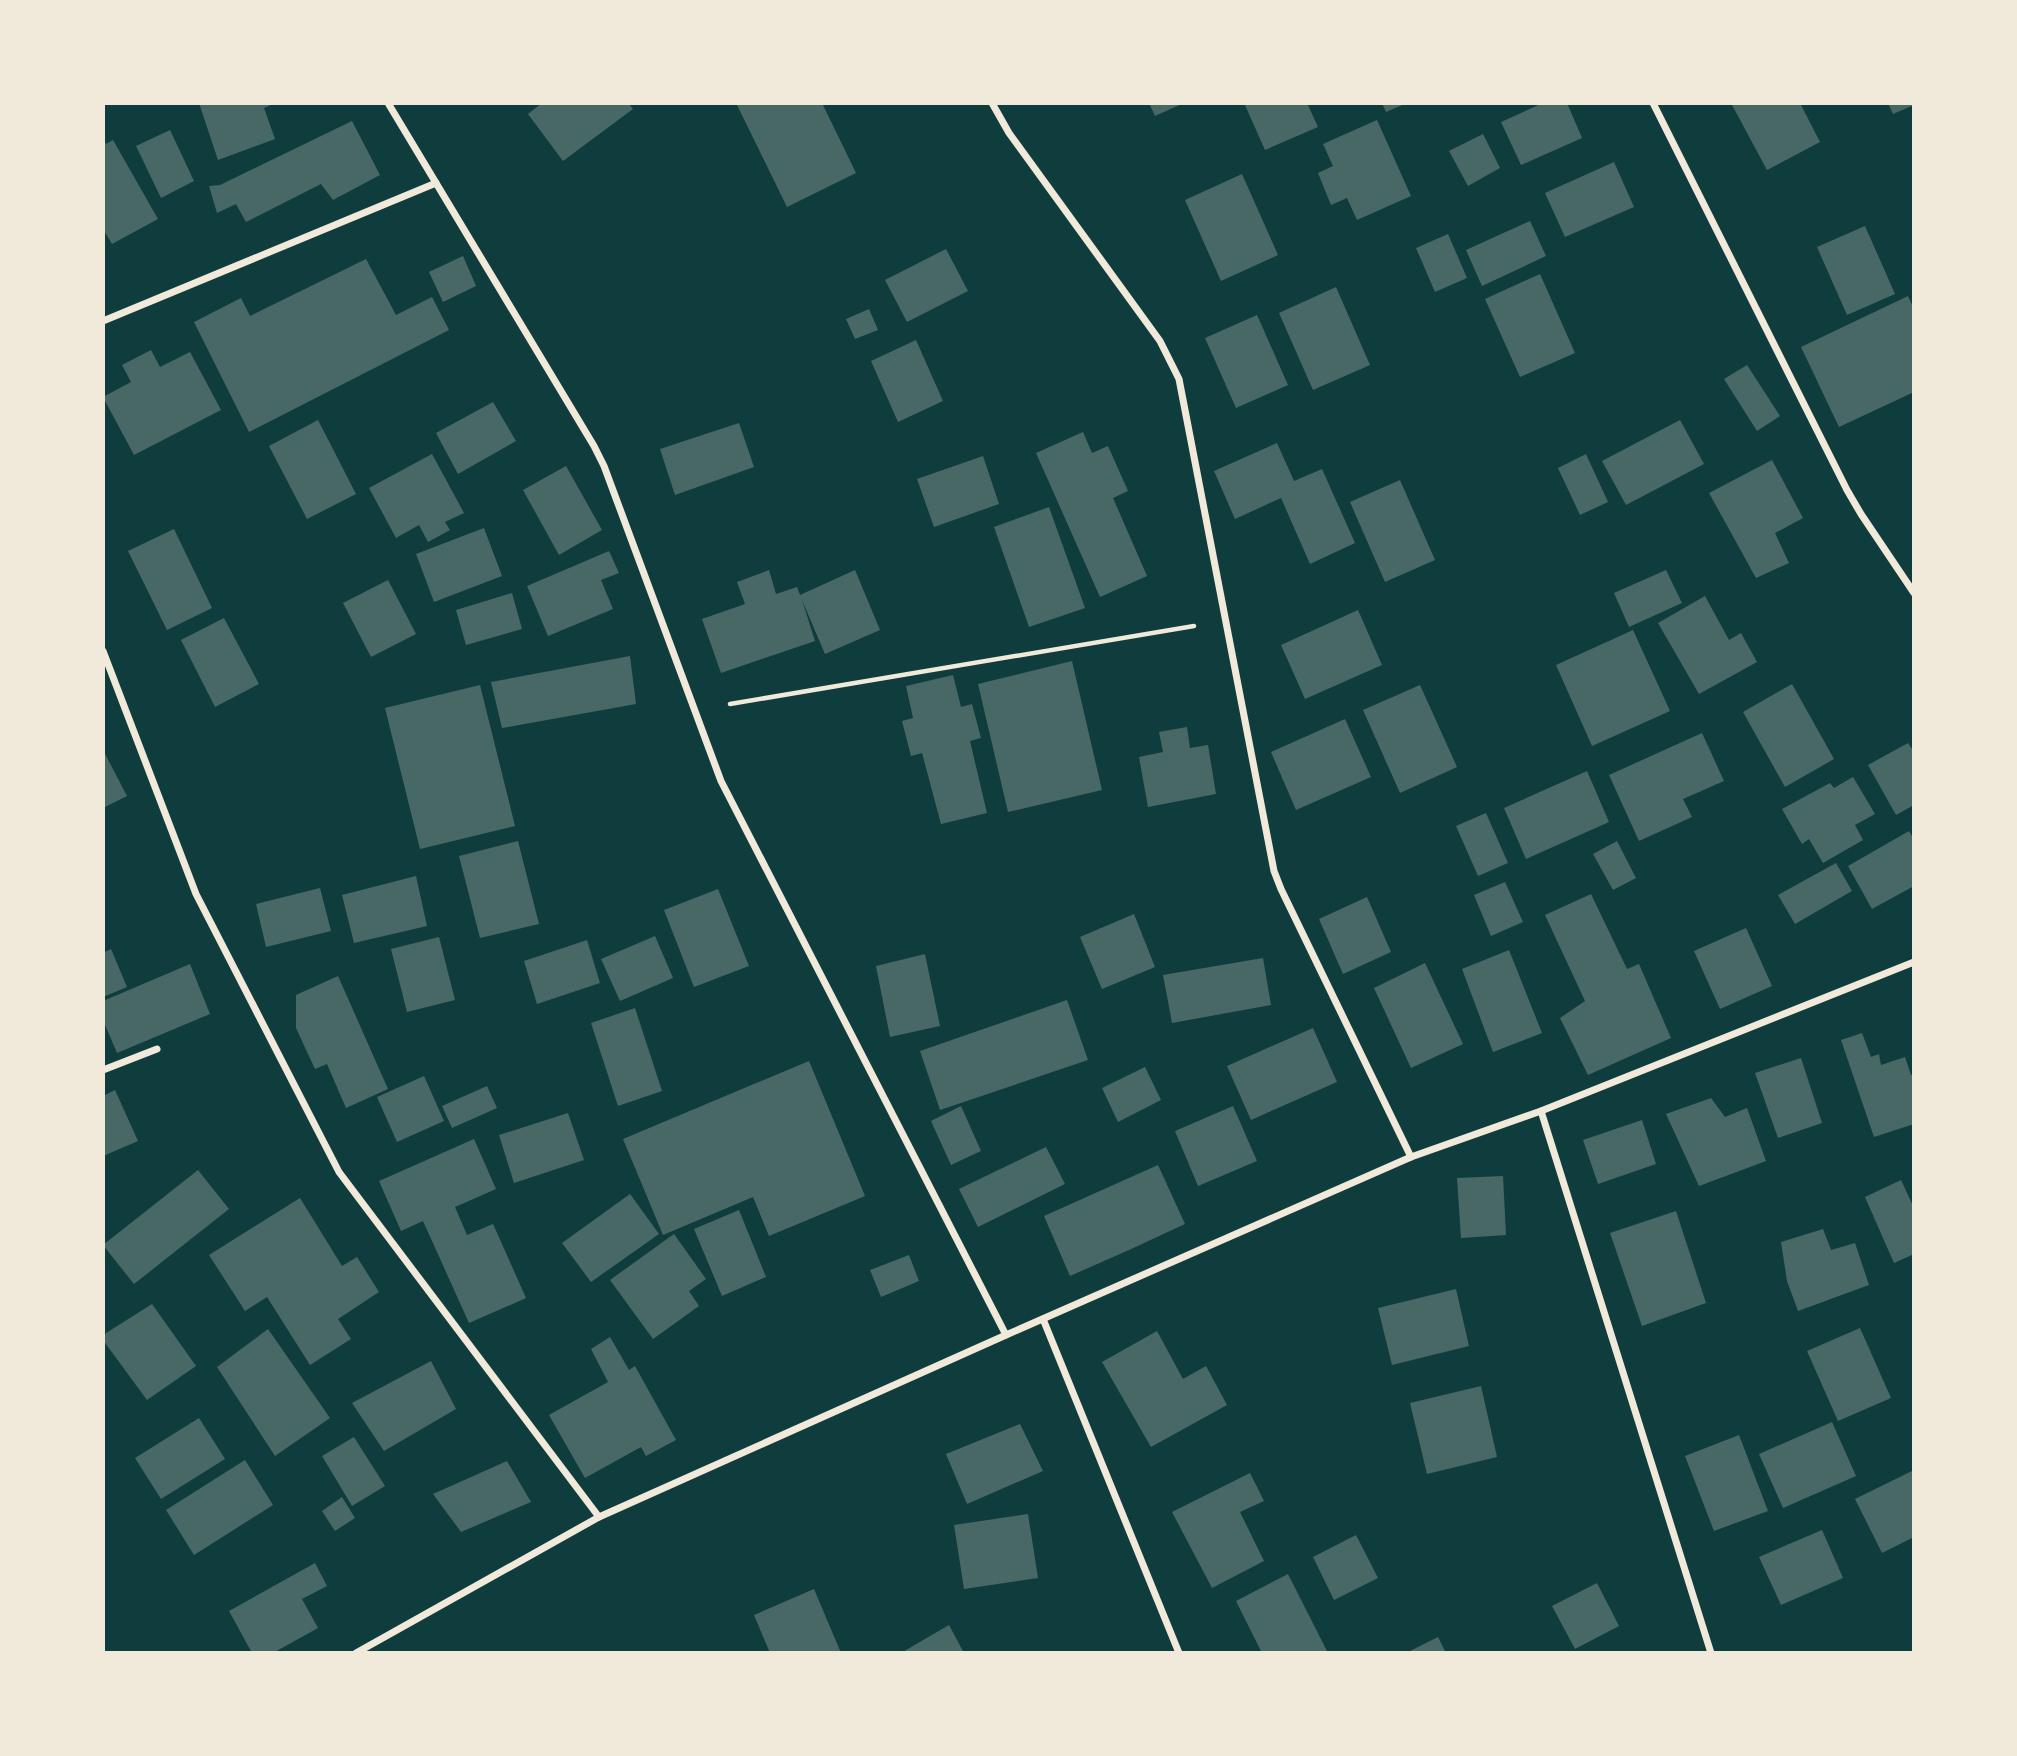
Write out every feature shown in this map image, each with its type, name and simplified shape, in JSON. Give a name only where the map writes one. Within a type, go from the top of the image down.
[{"type":"street","points":[[388,103],[594,446],[604,466],[721,781],[1006,1335]]},
{"type":"street","points":[[992,103],[1009,133],[1160,341],[1179,379],[1274,871],[1411,1157]]},
{"type":"street","points":[[1653,103],[1847,490],[1914,593]]},
{"type":"street","points":[[103,321],[436,183]]},
{"type":"street","points":[[103,651],[197,894],[339,1172],[599,1517]]},
{"type":"street","points":[[356,1653],[599,1517],[1006,1335],[1411,1157],[1541,1111],[1914,961]]},
{"type":"street","points":[[103,1070],[157,1049]]},
{"type":"street","points":[[1541,1111],[1711,1653]]},
{"type":"street","points":[[1043,1319],[1179,1653]]},
{"type":"path","points":[[694,709],[1226,621]]},
{"type":"building","points":[[199,103],[275,103],[264,108],[275,139],[218,160]]},
{"type":"building","points":[[542,103],[628,103],[633,109],[563,161],[528,114]]},
{"type":"building","points":[[736,103],[822,103],[856,173],[787,207]]},
{"type":"building","points":[[1149,103],[1184,103],[1155,116]]},
{"type":"building","points":[[1307,103],[1318,127],[1265,150],[1245,105]]},
{"type":"building","points":[[1382,103],[1407,103],[1386,112]]},
{"type":"building","points":[[1543,103],[1567,103],[1582,138],[1521,165],[1501,122]]},
{"type":"building","points":[[1731,103],[1800,103],[1820,142],[1767,170]]},
{"type":"building","points":[[1888,103],[1914,103],[1914,105],[1893,114]]},
{"type":"building","points":[[1377,120],[1411,196],[1357,220],[1347,198],[1331,205],[1318,173],[1333,166],[1323,144]]},
{"type":"building","points":[[352,121],[380,175],[333,200],[321,184],[246,222],[236,204],[217,213],[209,186],[220,185]]},
{"type":"building","points":[[170,130],[194,181],[161,198],[136,146]]},
{"type":"building","points":[[1483,134],[1500,168],[1468,186],[1449,151]]},
{"type":"building","points":[[103,138],[106,144],[113,140],[158,219],[112,244],[103,229]]},
{"type":"building","points":[[1614,162],[1634,207],[1565,237],[1545,193]]},
{"type":"building","points":[[1242,174],[1278,255],[1221,281],[1185,200]]},
{"type":"building","points":[[1530,221],[1546,256],[1482,286],[1466,250]]},
{"type":"building","points":[[1865,226],[1895,294],[1847,315],[1817,247]]},
{"type":"building","points":[[1448,234],[1467,278],[1435,292],[1416,248]]},
{"type":"building","points":[[946,249],[968,291],[907,322],[885,280]]},
{"type":"building","points":[[463,256],[476,286],[443,302],[429,272]]},
{"type":"building","points":[[366,259],[396,315],[432,297],[449,330],[249,432],[194,322],[241,298],[250,316]]},
{"type":"building","points":[[1540,274],[1575,353],[1520,377],[1485,299]]},
{"type":"building","points":[[1336,287],[1370,365],[1313,390],[1279,313]]},
{"type":"building","points":[[1908,296],[1914,309],[1914,392],[1839,427],[1801,347]]},
{"type":"building","points":[[869,309],[878,330],[855,339],[846,319]]},
{"type":"building","points":[[1257,315],[1288,385],[1236,408],[1205,338]]},
{"type":"building","points":[[916,340],[943,401],[898,422],[871,361]]},
{"type":"building","points":[[151,350],[160,367],[190,352],[221,410],[134,455],[103,397],[131,382],[122,365]]},
{"type":"building","points":[[1747,365],[1780,416],[1757,431],[1724,379]]},
{"type":"building","points":[[493,402],[516,441],[458,474],[436,433]]},
{"type":"building","points":[[318,420],[356,494],[307,519],[269,446]]},
{"type":"building","points":[[1680,420],[1704,464],[1626,505],[1602,461]]},
{"type":"building","points":[[739,423],[754,467],[675,495],[660,449]]},
{"type":"building","points":[[1083,432],[1092,453],[1108,446],[1128,491],[1113,498],[1147,576],[1100,597],[1036,453]]},
{"type":"building","points":[[1277,443],[1294,481],[1322,469],[1355,543],[1310,564],[1281,498],[1235,519],[1214,471]]},
{"type":"building","points":[[432,454],[464,513],[445,522],[450,530],[428,542],[419,525],[396,538],[369,488]]},
{"type":"building","points":[[1586,454],[1608,502],[1580,515],[1558,468]]},
{"type":"building","points":[[983,456],[999,504],[934,527],[917,479]]},
{"type":"building","points":[[1772,460],[1803,518],[1775,533],[1789,563],[1756,578],[1709,493]]},
{"type":"building","points":[[566,466],[602,530],[559,555],[523,490]]},
{"type":"building","points":[[1400,480],[1435,560],[1385,582],[1350,502]]},
{"type":"building","points":[[1049,507],[1085,608],[1029,627],[994,527]]},
{"type":"building","points":[[484,528],[502,576],[434,602],[416,554]]},
{"type":"building","points":[[174,529],[212,608],[167,630],[128,551]]},
{"type":"building","points":[[609,551],[619,573],[601,580],[613,609],[548,636],[527,586]]},
{"type":"building","points":[[769,570],[776,594],[797,587],[800,595],[855,570],[880,630],[825,654],[802,600],[815,641],[721,673],[702,619],[745,604],[737,582]]},
{"type":"building","points":[[1666,570],[1682,603],[1629,627],[1614,593]]},
{"type":"building","points":[[388,580],[416,634],[371,657],[343,603]]},
{"type":"building","points":[[512,593],[522,629],[466,645],[456,610]]},
{"type":"building","points":[[1705,596],[1729,640],[1741,633],[1757,662],[1699,694],[1658,623]]},
{"type":"building","points":[[1358,610],[1382,665],[1305,699],[1281,645]]},
{"type":"building","points":[[224,618],[259,684],[215,707],[181,640]]},
{"type":"building","points":[[1633,630],[1670,711],[1592,746],[1556,665]]},
{"type":"building","points":[[630,656],[636,704],[502,728],[491,682]]},
{"type":"building","points":[[1072,661],[1102,790],[1008,812],[978,684]]},
{"type":"building","points":[[953,675],[961,707],[972,704],[981,738],[970,741],[987,813],[941,824],[922,753],[911,756],[902,721],[913,718],[906,686]]},
{"type":"building","points":[[1792,684],[1834,759],[1785,787],[1743,712]]},
{"type":"building","points":[[480,685],[515,826],[420,849],[385,708]]},
{"type":"building","points":[[1420,685],[1457,767],[1400,793],[1363,710]]},
{"type":"building","points":[[1345,719],[1371,777],[1296,810],[1271,752]]},
{"type":"building","points":[[1187,727],[1190,748],[1208,745],[1216,794],[1148,807],[1139,757],[1163,752],[1159,732]]},
{"type":"building","points":[[1702,733],[1724,781],[1683,799],[1692,817],[1639,841],[1609,775]]},
{"type":"building","points":[[1908,743],[1914,752],[1914,805],[1896,815],[1868,765]]},
{"type":"building","points":[[103,750],[127,796],[103,808]]},
{"type":"building","points":[[1587,771],[1609,822],[1526,859],[1504,808]]},
{"type":"building","points":[[1853,777],[1875,814],[1855,825],[1863,840],[1823,863],[1809,839],[1802,844],[1782,809],[1830,783],[1834,788]]},
{"type":"building","points":[[1486,813],[1508,863],[1478,876],[1456,826]]},
{"type":"building","points":[[1909,831],[1914,840],[1914,886],[1872,909],[1848,866]]},
{"type":"building","points":[[518,841],[539,924],[480,938],[459,856]]},
{"type":"building","points":[[1617,841],[1636,878],[1613,890],[1593,854]]},
{"type":"building","points":[[1836,863],[1852,891],[1795,924],[1778,895]]},
{"type":"building","points":[[416,876],[427,926],[354,943],[342,895]]},
{"type":"building","points":[[1505,882],[1523,922],[1491,936],[1474,895]]},
{"type":"building","points":[[320,888],[331,931],[266,947],[256,904]]},
{"type":"building","points":[[718,889],[749,966],[694,987],[664,910]]},
{"type":"building","points":[[1591,894],[1627,969],[1639,964],[1671,1038],[1588,1075],[1560,1018],[1585,1001],[1545,915]]},
{"type":"building","points":[[1367,897],[1391,952],[1343,974],[1319,919]]},
{"type":"building","points":[[1134,914],[1155,967],[1102,989],[1080,937]]},
{"type":"building","points":[[1746,928],[1772,986],[1720,1009],[1694,951]]},
{"type":"building","points":[[655,936],[673,978],[620,1001],[601,959]]},
{"type":"building","points":[[439,937],[455,1000],[407,1012],[391,949]]},
{"type":"building","points":[[587,940],[600,983],[537,1004],[524,961]]},
{"type":"building","points":[[111,949],[127,987],[103,997],[103,953]]},
{"type":"building","points":[[1509,950],[1542,1033],[1493,1052],[1462,969]]},
{"type":"building","points":[[925,954],[940,1026],[890,1037],[876,966]]},
{"type":"building","points":[[1263,958],[1271,1005],[1172,1023],[1163,975]]},
{"type":"building","points":[[1425,963],[1463,1044],[1411,1068],[1374,988]]},
{"type":"building","points":[[190,964],[210,1014],[117,1053],[103,1020],[103,1001]]},
{"type":"building","points":[[338,976],[388,1089],[346,1108],[327,1064],[315,1069],[296,1028],[296,995]]},
{"type":"building","points":[[1067,1000],[1088,1060],[940,1110],[920,1051]]},
{"type":"building","points":[[635,1008],[662,1091],[618,1106],[591,1023]]},
{"type":"building","points":[[1313,1028],[1337,1082],[1251,1120],[1227,1066]]},
{"type":"building","points":[[1862,1033],[1871,1057],[1879,1054],[1881,1065],[1905,1057],[1911,1075],[1914,1074],[1914,1124],[1874,1137],[1841,1040]]},
{"type":"building","points":[[1801,1058],[1822,1123],[1778,1138],[1755,1073]]},
{"type":"building","points":[[809,1061],[865,1196],[769,1236],[753,1197],[663,1235],[623,1139]]},
{"type":"building","points":[[1145,1067],[1161,1100],[1118,1122],[1102,1088]]},
{"type":"building","points":[[424,1076],[444,1121],[397,1142],[377,1097]]},
{"type":"building","points":[[487,1086],[497,1108],[452,1128],[442,1106]]},
{"type":"building","points":[[115,1090],[138,1141],[103,1156],[103,1096]]},
{"type":"building","points":[[1711,1098],[1725,1117],[1747,1108],[1766,1161],[1699,1186],[1666,1114]]},
{"type":"building","points":[[961,1106],[981,1151],[951,1165],[931,1121]]},
{"type":"building","points":[[1233,1106],[1257,1161],[1198,1186],[1175,1131]]},
{"type":"building","points":[[568,1113],[584,1160],[514,1183],[499,1135]]},
{"type":"building","points":[[1642,1120],[1656,1164],[1598,1184],[1583,1140]]},
{"type":"building","points":[[474,1139],[496,1189],[455,1207],[467,1235],[493,1224],[526,1298],[469,1323],[423,1221],[401,1231],[379,1181]]},
{"type":"building","points":[[1046,1147],[1065,1184],[978,1227],[959,1189]]},
{"type":"building","points":[[1158,1165],[1185,1224],[1070,1276],[1044,1216]]},
{"type":"building","points":[[198,1170],[229,1209],[134,1284],[103,1245]]},
{"type":"building","points":[[1503,1176],[1506,1235],[1461,1238],[1457,1178]]},
{"type":"building","points":[[1901,1180],[1914,1208],[1914,1254],[1894,1263],[1865,1197]]},
{"type":"building","points":[[630,1194],[659,1234],[591,1282],[562,1243]]},
{"type":"building","points":[[300,1198],[342,1266],[357,1257],[379,1292],[338,1319],[351,1339],[310,1365],[267,1297],[245,1311],[209,1255]]},
{"type":"building","points":[[739,1210],[766,1277],[722,1296],[694,1229]]},
{"type":"building","points":[[1676,1211],[1706,1303],[1642,1326],[1610,1233]]},
{"type":"building","points":[[1823,1229],[1831,1250],[1855,1243],[1869,1285],[1798,1311],[1787,1281],[1781,1242]]},
{"type":"building","points":[[674,1234],[706,1279],[689,1291],[699,1306],[653,1339],[610,1280]]},
{"type":"building","points":[[909,1255],[919,1281],[881,1297],[870,1270]]},
{"type":"building","points":[[1456,1289],[1469,1346],[1392,1365],[1378,1308]]},
{"type":"building","points":[[152,1304],[196,1366],[147,1400],[103,1340],[103,1335]]},
{"type":"building","points":[[1860,1328],[1891,1398],[1838,1421],[1807,1351]]},
{"type":"building","points":[[268,1329],[330,1418],[275,1456],[217,1367]]},
{"type":"building","points":[[1157,1331],[1183,1379],[1206,1366],[1227,1405],[1151,1447],[1102,1362]]},
{"type":"building","points":[[610,1337],[629,1370],[635,1366],[676,1440],[646,1456],[641,1447],[585,1478],[549,1415],[608,1382],[591,1349]]},
{"type":"building","points":[[431,1361],[456,1409],[384,1451],[352,1403]]},
{"type":"building","points":[[1481,1386],[1497,1457],[1427,1474],[1410,1403]]},
{"type":"building","points":[[199,1418],[225,1459],[161,1499],[135,1458]]},
{"type":"building","points":[[1832,1422],[1856,1476],[1783,1508],[1759,1454]]},
{"type":"building","points":[[1020,1424],[1043,1471],[967,1504],[946,1454]]},
{"type":"building","points":[[1739,1435],[1768,1511],[1714,1531],[1685,1456]]},
{"type":"building","points":[[354,1437],[385,1486],[352,1506],[322,1456]]},
{"type":"building","points":[[245,1460],[273,1505],[194,1555],[166,1510]]},
{"type":"building","points":[[507,1461],[531,1502],[461,1532],[433,1494]]},
{"type":"building","points":[[1914,1470],[1914,1537],[1882,1553],[1855,1499]]},
{"type":"building","points":[[1250,1473],[1264,1501],[1240,1512],[1264,1561],[1212,1588],[1172,1512]]},
{"type":"building","points":[[342,1497],[355,1518],[335,1531],[322,1511]]},
{"type":"building","points":[[1028,1514],[1038,1578],[964,1589],[954,1525]]},
{"type":"building","points":[[1822,1530],[1843,1578],[1781,1605],[1759,1557]]},
{"type":"building","points":[[1356,1535],[1378,1578],[1334,1600],[1313,1557]]},
{"type":"building","points":[[315,1563],[327,1586],[302,1599],[318,1628],[273,1653],[252,1653],[229,1611]]},
{"type":"building","points":[[1288,1574],[1328,1653],[1262,1653],[1236,1601]]},
{"type":"building","points":[[1597,1583],[1619,1626],[1575,1649],[1552,1606]]},
{"type":"building","points":[[814,1589],[841,1653],[770,1653],[754,1615]]},
{"type":"building","points":[[949,1625],[964,1653],[901,1653]]},
{"type":"building","points":[[1438,1637],[1446,1653],[1406,1653]]}]
